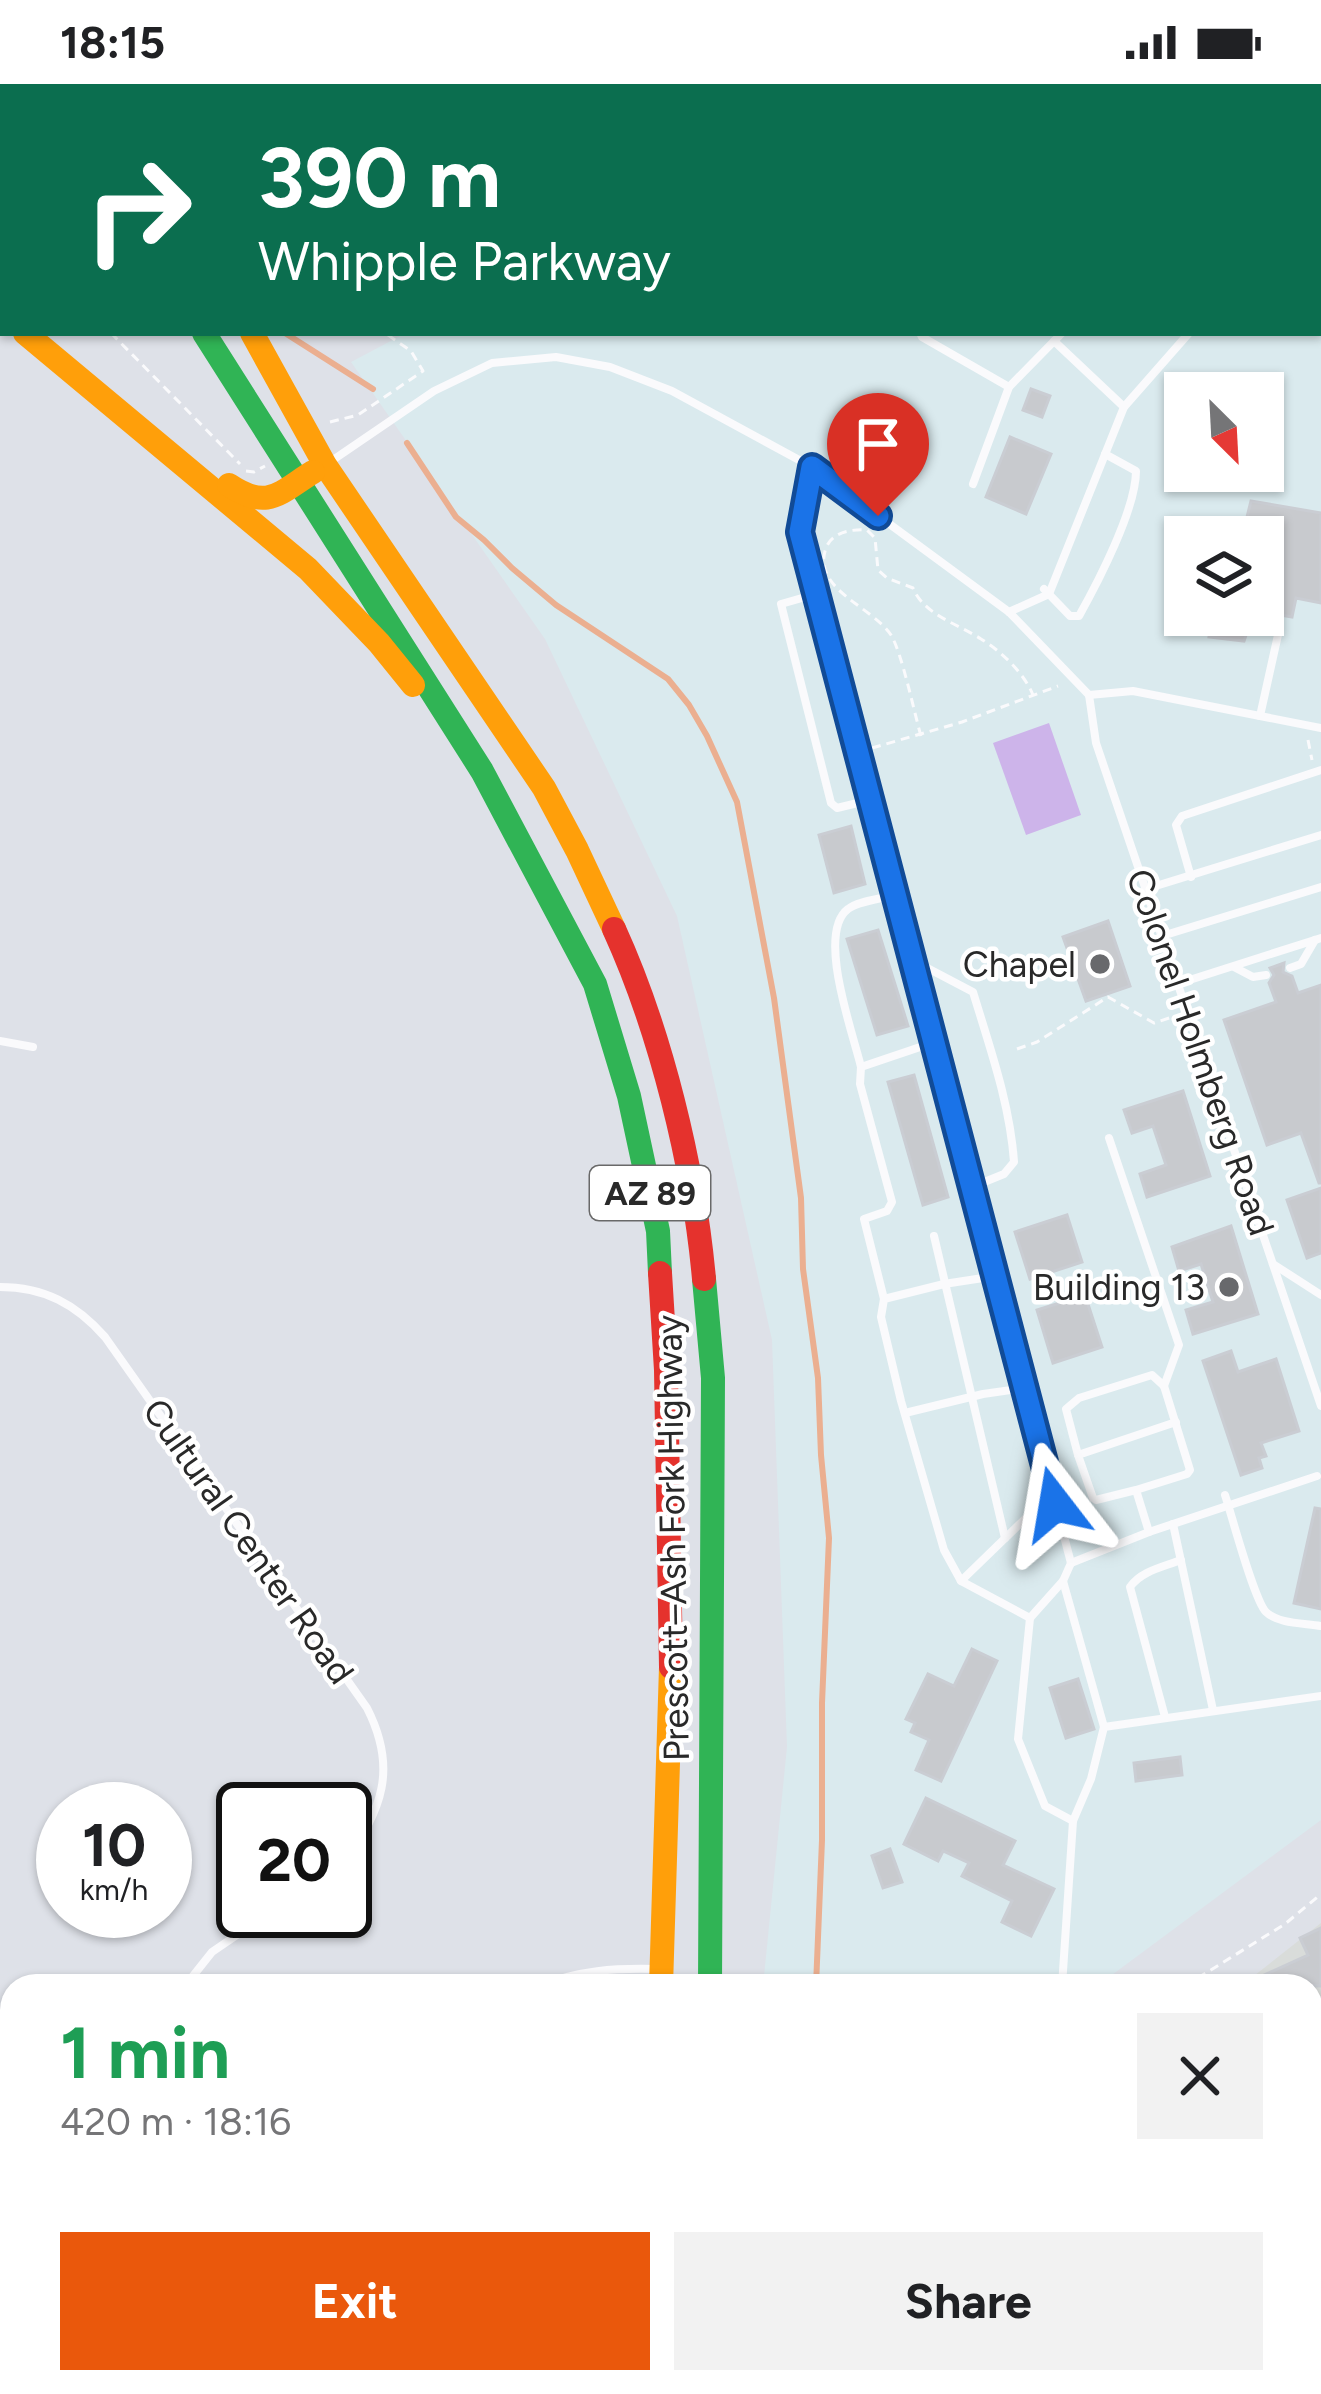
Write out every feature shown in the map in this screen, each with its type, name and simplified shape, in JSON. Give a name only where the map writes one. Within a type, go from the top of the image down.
[{"type":"main road","points":[[29,336],[308,569],[379,643],[482,771]]},
{"type":"main road","name":"AZ 89","points":[[206,336],[299,480]]},
{"type":"main road","points":[[54,356],[89,374],[250,501],[271,500],[326,465],[303,440],[238,336]]},
{"type":"main road","name":"AZ 89","points":[[254,336],[326,465]]},
{"type":"main road","name":"Prescott–Ash Fork Highway","points":[[326,465],[544,788],[637,980],[669,1088],[700,1230],[713,1378],[710,1974]]},
{"type":"main road","name":"Prescott–Ash Fork Highway","points":[[299,480],[482,771],[595,984],[629,1096],[658,1232],[666,1370],[672,1649],[666,1974]]},
{"type":"lane","points":[[922,336],[1009,387]]},
{"type":"lane","points":[[1009,612],[1046,591],[1124,407],[1187,336]]},
{"type":"lane","points":[[973,484],[1009,387],[1058,337],[1124,407]]},
{"type":"lane","points":[[326,465],[434,391],[492,363],[556,357],[610,367],[672,392],[812,467],[1009,612],[1089,695],[1133,692],[1321,728]]},
{"type":"lane","points":[[1046,591],[1070,616],[1079,616],[1125,519],[1136,471],[1104,454]]},
{"type":"lane","points":[[812,467],[800,532],[1071,1563],[1063,1581],[1030,1618],[1018,1739],[1045,1806],[1073,1821]]},
{"type":"lane","points":[[816,594],[781,604],[831,803],[837,808],[870,800]]},
{"type":"lane","points":[[1260,716],[1278,636]]},
{"type":"lane","name":"Colonel Holmberg Road","points":[[1089,695],[1096,743],[1321,1406]]},
{"type":"lane","points":[[1191,877],[1176,824],[1182,816],[1321,770]]},
{"type":"lane","points":[[1146,889],[1321,835]]},
{"type":"lane","points":[[1161,936],[1321,887]]},
{"type":"lane","points":[[894,896],[848,908],[834,927],[836,964],[861,1067],[860,1084],[892,1202],[886,1211],[864,1219],[884,1299],[881,1317],[944,1550],[961,1581],[1030,1618]]},
{"type":"lane","points":[[1177,984],[1318,939]]},
{"type":"lane","points":[[1289,968],[1301,964],[1318,939]]},
{"type":"lane","points":[[912,961],[973,992],[995,1064],[1014,1162],[1004,1174],[972,1187]]},
{"type":"lane","points":[[1233,967],[1253,976],[1266,975]]},
{"type":"lane","points":[[0,1041],[33,1047]]},
{"type":"lane","points":[[861,1067],[934,1042]]},
{"type":"lane","points":[[1109,1138],[1179,1345],[1164,1386]]},
{"type":"lane","points":[[934,1236],[1005,1538]]},
{"type":"lane","points":[[1272,1263],[1321,1295]]},
{"type":"lane","points":[[884,1299],[996,1276]]},
{"type":"lane","name":"Cultural Center Road","points":[[0,1287],[43,1291],[76,1308],[105,1337],[367,1708],[383,1750],[381,1792],[372,1818]]},
{"type":"lane","points":[[1152,1375],[1164,1386],[1176,1421],[1190,1470],[1187,1474],[1096,1500],[1066,1409],[1079,1398],[1152,1375]]},
{"type":"lane","points":[[905,1413],[1025,1388]]},
{"type":"lane","points":[[1078,1456],[1176,1421]]},
{"type":"lane","points":[[1071,1563],[1226,1500],[1317,1476]]},
{"type":"lane","points":[[1136,1490],[1149,1532]]},
{"type":"lane","points":[[1226,1500],[1267,1614],[1321,1626]]},
{"type":"lane","points":[[961,1581],[1030,1514],[1055,1504]]},
{"type":"lane","points":[[1173,1524],[1213,1710]]},
{"type":"lane","points":[[1166,1717],[1130,1587],[1147,1572],[1180,1560]]},
{"type":"lane","points":[[1063,1581],[1104,1727],[1091,1779],[1073,1821],[1063,1974]]},
{"type":"lane","points":[[1104,1727],[1321,1696]]},
{"type":"lane","points":[[195,1974],[212,1952],[232,1938]]},
{"type":"lane","points":[[578,1974],[613,1968],[640,1974]]},
{"type":"path","points":[[114,336],[245,471],[266,466]]},
{"type":"path","points":[[330,422],[358,415],[423,371],[411,351],[389,336]]},
{"type":"path","points":[[921,736],[892,636],[835,587],[824,563],[830,541],[852,529],[866,530],[875,538],[878,570],[913,588],[930,610],[985,640],[1028,682],[1033,694]]},
{"type":"path","points":[[868,749],[921,736],[1058,686]]},
{"type":"path","points":[[1308,738],[1312,760]]},
{"type":"path","points":[[1017,1048],[1037,1042],[1108,997],[1154,1023],[1174,1016]]},
{"type":"path","points":[[1205,1974],[1286,1924],[1321,1894]]},
{"type":"shaded area","points":[[400,336],[1321,336],[1321,1820],[1113,1974],[764,1974],[787,1747],[772,1340],[677,916],[545,639],[351,362]]},
{"type":"shaded area","points":[[1049,723],[1081,815],[1026,835],[993,743]]},
{"type":"shaded area","points":[[1321,1923],[1321,1974],[1256,1974]]},
{"type":"building","points":[[1031,389],[1050,396],[1042,417],[1023,410]]},
{"type":"building","points":[[1010,437],[1051,454],[1026,514],[986,497]]},
{"type":"building","points":[[1251,501],[1321,513],[1321,603],[1296,598],[1292,617],[1284,616],[1284,516],[1247,516]]},
{"type":"building","points":[[1209,636],[1246,636],[1244,641]]},
{"type":"building","points":[[851,826],[865,884],[834,893],[819,835]]},
{"type":"building","points":[[1108,921],[1130,986],[1086,1001],[1063,937]]},
{"type":"building","points":[[878,930],[908,1026],[877,1035],[847,939]]},
{"type":"building","points":[[1284,963],[1283,972],[1292,976],[1298,993],[1321,985],[1321,1183],[1301,1133],[1267,1145],[1224,1020],[1276,1002],[1270,968]]},
{"type":"building","points":[[914,1075],[948,1197],[923,1205],[888,1082]]},
{"type":"building","points":[[1183,1091],[1210,1176],[1147,1197],[1140,1174],[1166,1165],[1153,1126],[1132,1133],[1124,1110]]},
{"type":"building","points":[[1321,1188],[1321,1253],[1307,1258],[1287,1200]]},
{"type":"building","points":[[1067,1215],[1082,1262],[1030,1279],[1015,1232]]},
{"type":"building","name":"Building 13","points":[[1231,1226],[1258,1314],[1193,1334],[1186,1310],[1213,1302],[1201,1264],[1179,1271],[1172,1247]]},
{"type":"building","points":[[1085,1295],[1102,1347],[1053,1363],[1037,1310]]},
{"type":"building","points":[[1231,1351],[1238,1372],[1276,1359],[1299,1431],[1261,1443],[1266,1456],[1259,1458],[1262,1468],[1241,1475],[1203,1361]]},
{"type":"building","points":[[1315,1508],[1321,1509],[1321,1609],[1294,1603]]},
{"type":"building","points":[[972,1649],[997,1661],[941,1781],[916,1770],[929,1740],[911,1732],[915,1723],[906,1719],[928,1674],[954,1686]]},
{"type":"building","points":[[1078,1679],[1094,1729],[1066,1738],[1050,1688]]},
{"type":"building","points":[[1180,1757],[1182,1775],[1136,1781],[1134,1763]]},
{"type":"building","points":[[926,1798],[1015,1841],[1003,1865],[1054,1889],[1031,1936],[1002,1922],[1012,1901],[962,1876],[969,1863],[943,1851],[938,1861],[904,1844]]},
{"type":"building","points":[[890,1849],[902,1882],[883,1888],[872,1856]]},
{"type":"building","points":[[1321,1928],[1321,1974],[1266,1974],[1308,1955],[1300,1938]]},
{"type":"waterway","points":[[290,336],[373,389]]},
{"type":"waterway","points":[[407,443],[456,517],[512,568],[556,605],[668,679],[707,736],[737,802],[774,998],[801,1198],[803,1269],[818,1378],[829,1538],[816,1974]]},
{"type":"traffic: fast","points":[[206,336],[482,771],[595,984],[629,1096],[658,1231],[660,1273]]},
{"type":"traffic: fast","points":[[704,1279],[713,1378],[710,1974]]},
{"type":"traffic: slow","points":[[29,336],[308,569],[413,685]]},
{"type":"traffic: slow","points":[[254,336],[325,465],[544,788],[614,929]]},
{"type":"traffic: slow","points":[[229,485],[264,498],[313,472]]},
{"type":"traffic: slow","points":[[661,1974],[671,1667]]},
{"type":"traffic: jam","points":[[614,929],[646,1011],[673,1101],[704,1279]]},
{"type":"traffic: jam","points":[[660,1273],[671,1667]]},
{"type":"place","name":"Chapel","points":[[1100,964]]},
{"type":"place","name":"Building 13","points":[[1229,1287]]},
{"type":"route","points":[[878,516],[812,467],[800,532],[1055,1504]]}]
